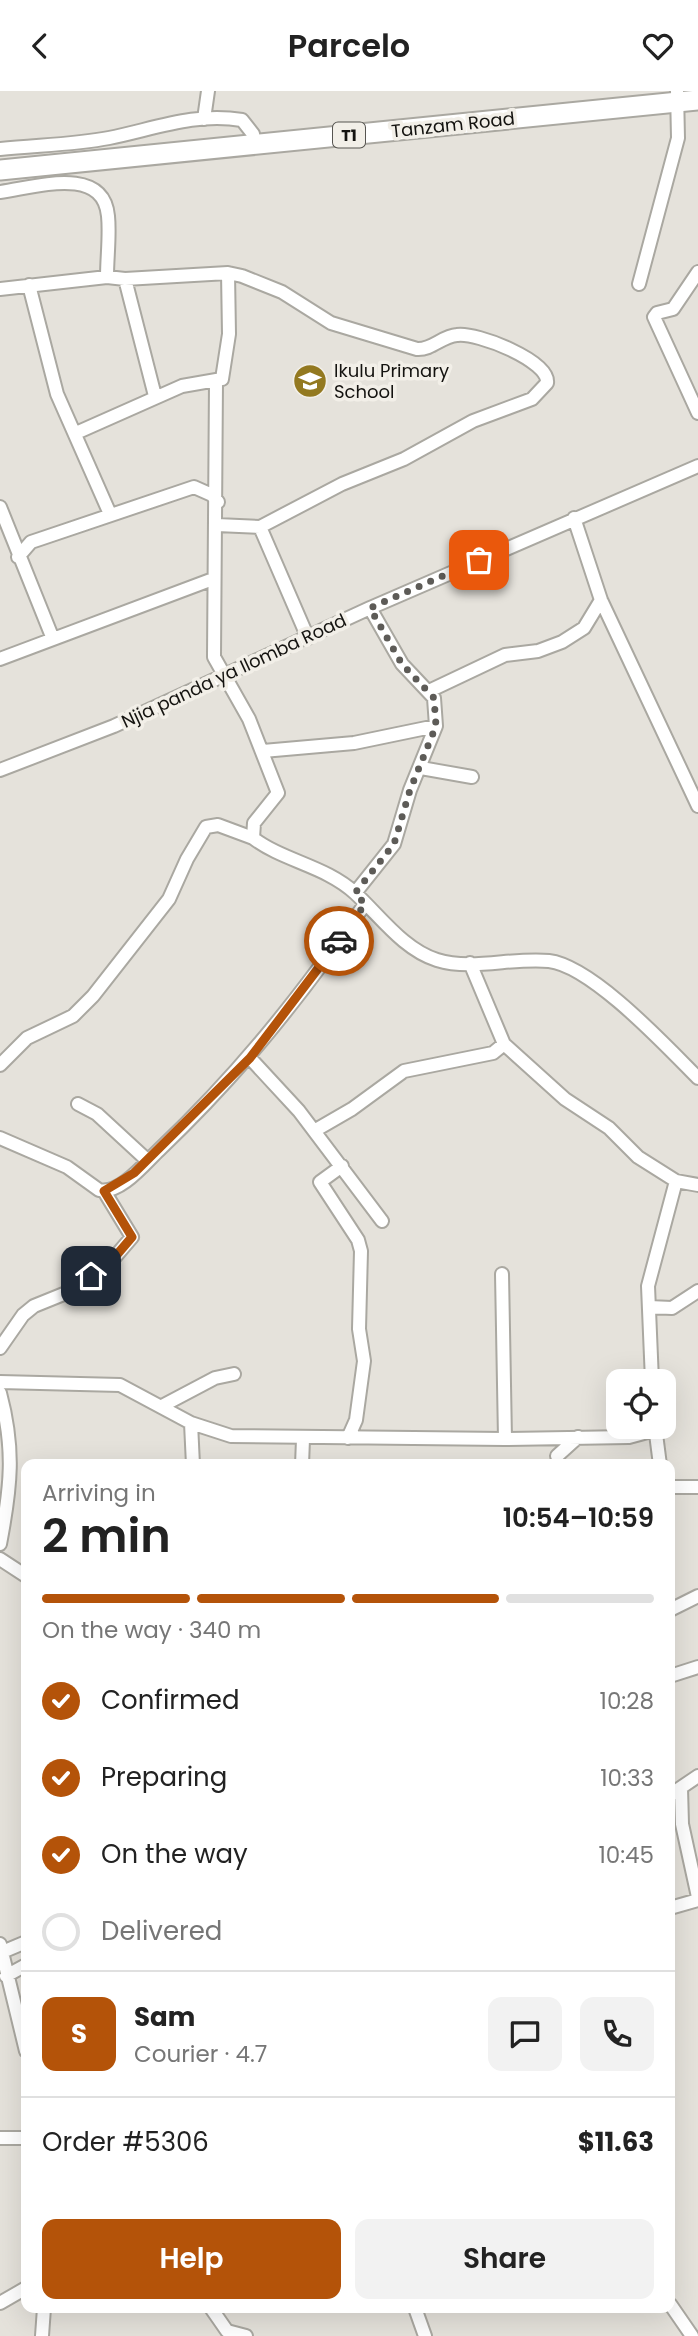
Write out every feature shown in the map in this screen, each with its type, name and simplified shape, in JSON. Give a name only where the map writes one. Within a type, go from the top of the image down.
[{"type":"highway","name":"Tanzam Road","points":[[0,170],[685,98]]},
{"type":"street","points":[[204,118],[208,91]]},
{"type":"street","points":[[639,284],[678,138],[685,98]]},
{"type":"street","points":[[0,149],[106,139],[173,121],[204,118],[243,120],[248,125],[255,145]]},
{"type":"street","points":[[0,192],[74,183],[88,185],[97,192],[105,202],[108,216],[107,277]]},
{"type":"street","points":[[698,272],[676,306],[657,313],[654,318],[698,413]]},
{"type":"street","points":[[76,433],[155,396],[182,386],[216,382],[224,376],[229,334],[228,273]]},
{"type":"street","points":[[0,289],[107,277],[125,279],[228,273],[243,276],[282,292],[331,323],[417,349],[427,349],[453,335],[473,335],[521,355],[545,371],[548,380],[532,399],[473,421],[404,459],[342,484],[260,527],[217,525]]},
{"type":"street","points":[[125,279],[155,396]]},
{"type":"street","points":[[29,285],[54,384],[110,514]]},
{"type":"street","points":[[216,382],[218,502],[213,579],[214,657],[263,751],[277,786],[278,796],[254,823],[253,838]]},
{"type":"street","name":"Njia panda ya Ilomba Road","points":[[0,770],[114,726],[370,608],[574,518],[698,467]]},
{"type":"street","points":[[18,557],[31,542],[194,488],[217,475]]},
{"type":"street","points":[[194,488],[212,495],[218,502]]},
{"type":"street","points":[[0,507],[5,526],[53,639]]},
{"type":"street","points":[[574,518],[601,600],[698,806]]},
{"type":"street","points":[[5,526],[31,542]]},
{"type":"street","points":[[260,527],[308,638]]},
{"type":"street","points":[[0,659],[213,579]]},
{"type":"street","points":[[429,691],[505,655],[538,651],[562,642],[584,628],[601,600]]},
{"type":"street","points":[[355,893],[394,844],[410,790],[436,726],[436,706],[429,691],[402,664],[370,608]]},
{"type":"street","points":[[263,751],[354,743],[436,726]]},
{"type":"street","points":[[421,768],[472,777]]},
{"type":"street","points":[[0,1065],[27,1038],[73,1016],[93,996],[169,899],[191,850],[206,827],[218,825],[253,838],[327,875],[355,893],[415,950],[438,961],[541,961],[571,968],[639,1020],[698,1078]]},
{"type":"street","points":[[104,1191],[113,1188],[148,1160],[250,1058],[365,904]]},
{"type":"street","points":[[470,963],[504,1044],[565,1099],[609,1128],[638,1157],[676,1181],[698,1185]]},
{"type":"street","points":[[314,1131],[352,1109],[404,1071],[493,1053],[504,1044]]},
{"type":"street","points":[[250,1058],[314,1131],[382,1221]]},
{"type":"street","points":[[78,1104],[97,1114],[148,1160]]},
{"type":"street","points":[[0,1138],[67,1167],[104,1191],[132,1237],[103,1271],[76,1289],[34,1306],[23,1315],[0,1348]]},
{"type":"street","points":[[342,1166],[320,1182],[358,1240],[361,1251],[359,1329],[363,1361],[356,1420],[348,1438]]},
{"type":"street","points":[[652,1369],[648,1286],[676,1181]]},
{"type":"street","points":[[502,1274],[505,1440]]},
{"type":"street","points":[[649,1307],[672,1308],[698,1291]]},
{"type":"street","points":[[162,1406],[215,1378],[234,1374]]},
{"type":"street","points":[[0,1382],[107,1382],[130,1389],[191,1423],[231,1436],[303,1440],[380,1436],[505,1440],[606,1437]]},
{"type":"street","points":[[0,1393],[9,1428],[11,1490],[0,1544]]},
{"type":"street","points":[[191,1423],[193,1459]]},
{"type":"street","points":[[559,1459],[578,1437]]},
{"type":"street","points":[[556,1438],[557,1459]]},
{"type":"street","points":[[656,1439],[659,1459]]},
{"type":"street","points":[[302,1459],[303,1440]]},
{"type":"street","points":[[675,1487],[698,1487]]},
{"type":"street","points":[[0,1559],[21,1573]]},
{"type":"street","points":[[675,1608],[698,1596]]},
{"type":"street","points":[[675,1675],[698,1667]]},
{"type":"street","points":[[675,1906],[698,1898],[676,1791],[698,1776]]},
{"type":"street","points":[[675,1818],[682,1824]]},
{"type":"street","points":[[0,1944],[21,2032]]},
{"type":"street","points":[[0,1952],[21,1944]]},
{"type":"street","points":[[6,1976],[21,1968]]},
{"type":"street","points":[[0,2138],[21,2138]]},
{"type":"street","points":[[0,2303],[21,2291]]},
{"type":"street","points":[[675,2311],[692,2336]]},
{"type":"street","points":[[42,2336],[44,2313]]},
{"type":"street","points":[[213,2313],[223,2334],[246,2336]]},
{"type":"street","points":[[417,2313],[425,2336]]},
{"type":"way so far","points":[[339,941],[365,904],[355,893],[394,844],[410,790],[436,730],[434,698],[402,664],[370,608],[479,560]]},
{"type":"place","name":"Ikulu Primary School","points":[[310,381]]},
{"type":"route","points":[[91,1276],[103,1271],[132,1237],[104,1191],[134,1173],[215,1096],[250,1058],[339,941]]}]
